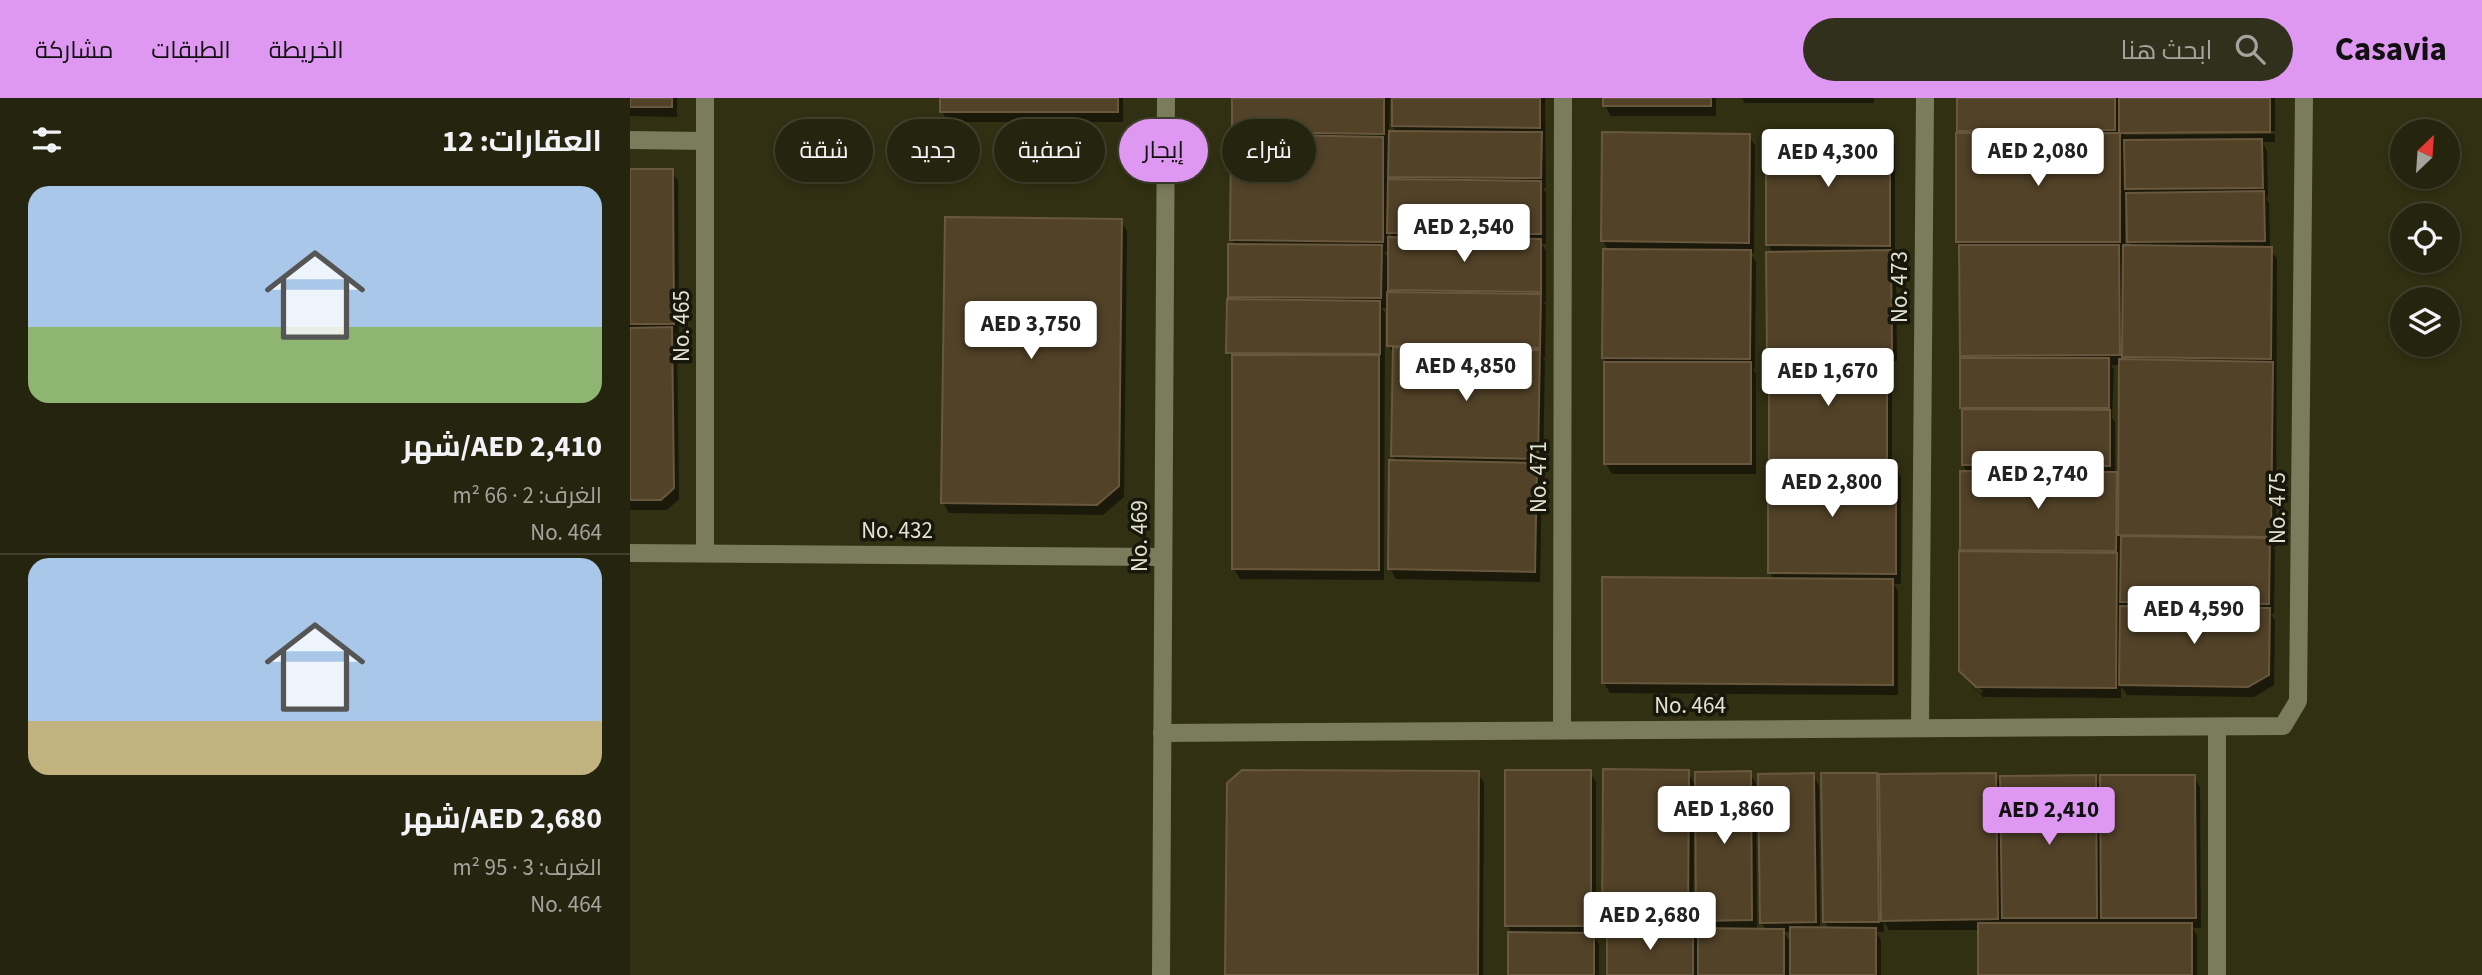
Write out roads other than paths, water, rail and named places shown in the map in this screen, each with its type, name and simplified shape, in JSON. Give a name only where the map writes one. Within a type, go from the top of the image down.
[{"type":"street","name":"No. 465","points":[[705,98],[705,553]]},
{"type":"street","name":"No. 469","points":[[1161,975],[1166,98]]},
{"type":"street","name":"No. 471","points":[[1562,730],[1563,98]]},
{"type":"street","name":"No. 473","points":[[1920,728],[1924,98]]},
{"type":"street","name":"No. 475","points":[[2217,727],[2283,726],[2298,701],[2304,98]]},
{"type":"street","points":[[630,140],[705,141]]},
{"type":"street","name":"No. 432","points":[[630,553],[1163,557]]},
{"type":"street","points":[[2217,727],[2217,975]]},
{"type":"street","name":"No. 464","points":[[1162,733],[2217,727]]}]
